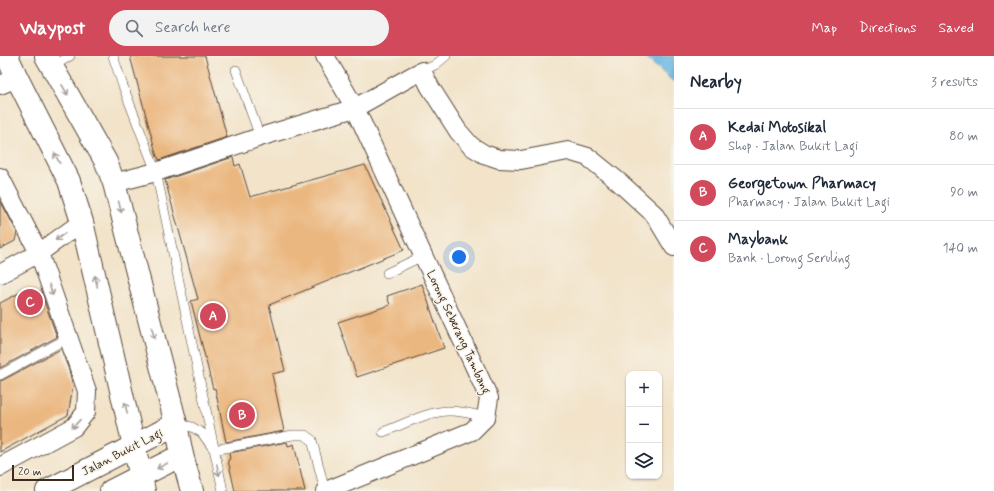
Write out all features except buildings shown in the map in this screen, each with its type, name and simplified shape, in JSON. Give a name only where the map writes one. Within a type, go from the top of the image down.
[{"type":"main road","points":[[7,56],[8,82],[69,181],[82,222],[142,484]]},
{"type":"main road","points":[[49,61],[106,162],[114,183],[192,491]]},
{"type":"main road","name":"Jalan Bukit Lagi","points":[[47,491],[176,424]]},
{"type":"main road","points":[[111,491],[142,484],[182,455]]},
{"type":"street","name":"Lorong Seberang Tambang","points":[[325,56],[355,108],[490,398],[486,418]]},
{"type":"street","points":[[114,183],[156,172],[260,137],[355,108],[412,76],[422,72],[458,131],[471,146],[484,154],[499,159],[521,160],[568,151],[588,157],[654,214],[674,247]]},
{"type":"street","points":[[0,177],[39,253],[87,391],[86,412],[74,427],[0,467]]},
{"type":"street","points":[[0,274],[39,253],[82,222]]},
{"type":"street","points":[[326,491],[472,431],[486,418]]},
{"type":"lane","points":[[49,61],[70,56]]},
{"type":"lane","points":[[113,56],[156,172],[223,491]]},
{"type":"lane","points":[[422,72],[435,65],[446,56]]},
{"type":"lane","points":[[236,70],[260,137]]},
{"type":"lane","points":[[387,273],[423,256]]},
{"type":"lane","points":[[0,375],[68,338]]},
{"type":"lane","points":[[383,432],[426,415],[448,411],[464,412],[486,418]]},
{"type":"lane","points":[[176,424],[192,427],[202,433],[214,450]]},
{"type":"lane","points":[[214,450],[293,435],[305,435],[312,440],[326,491]]},
{"type":"water","points":[[644,56],[674,56],[674,82]]},
{"type":"place","name":"Maybank","points":[[30,302]]},
{"type":"place","name":"Kedai Motosikal","points":[[213,316]]},
{"type":"place","name":"Georgetown Pharmacy","points":[[242,415]]}]
